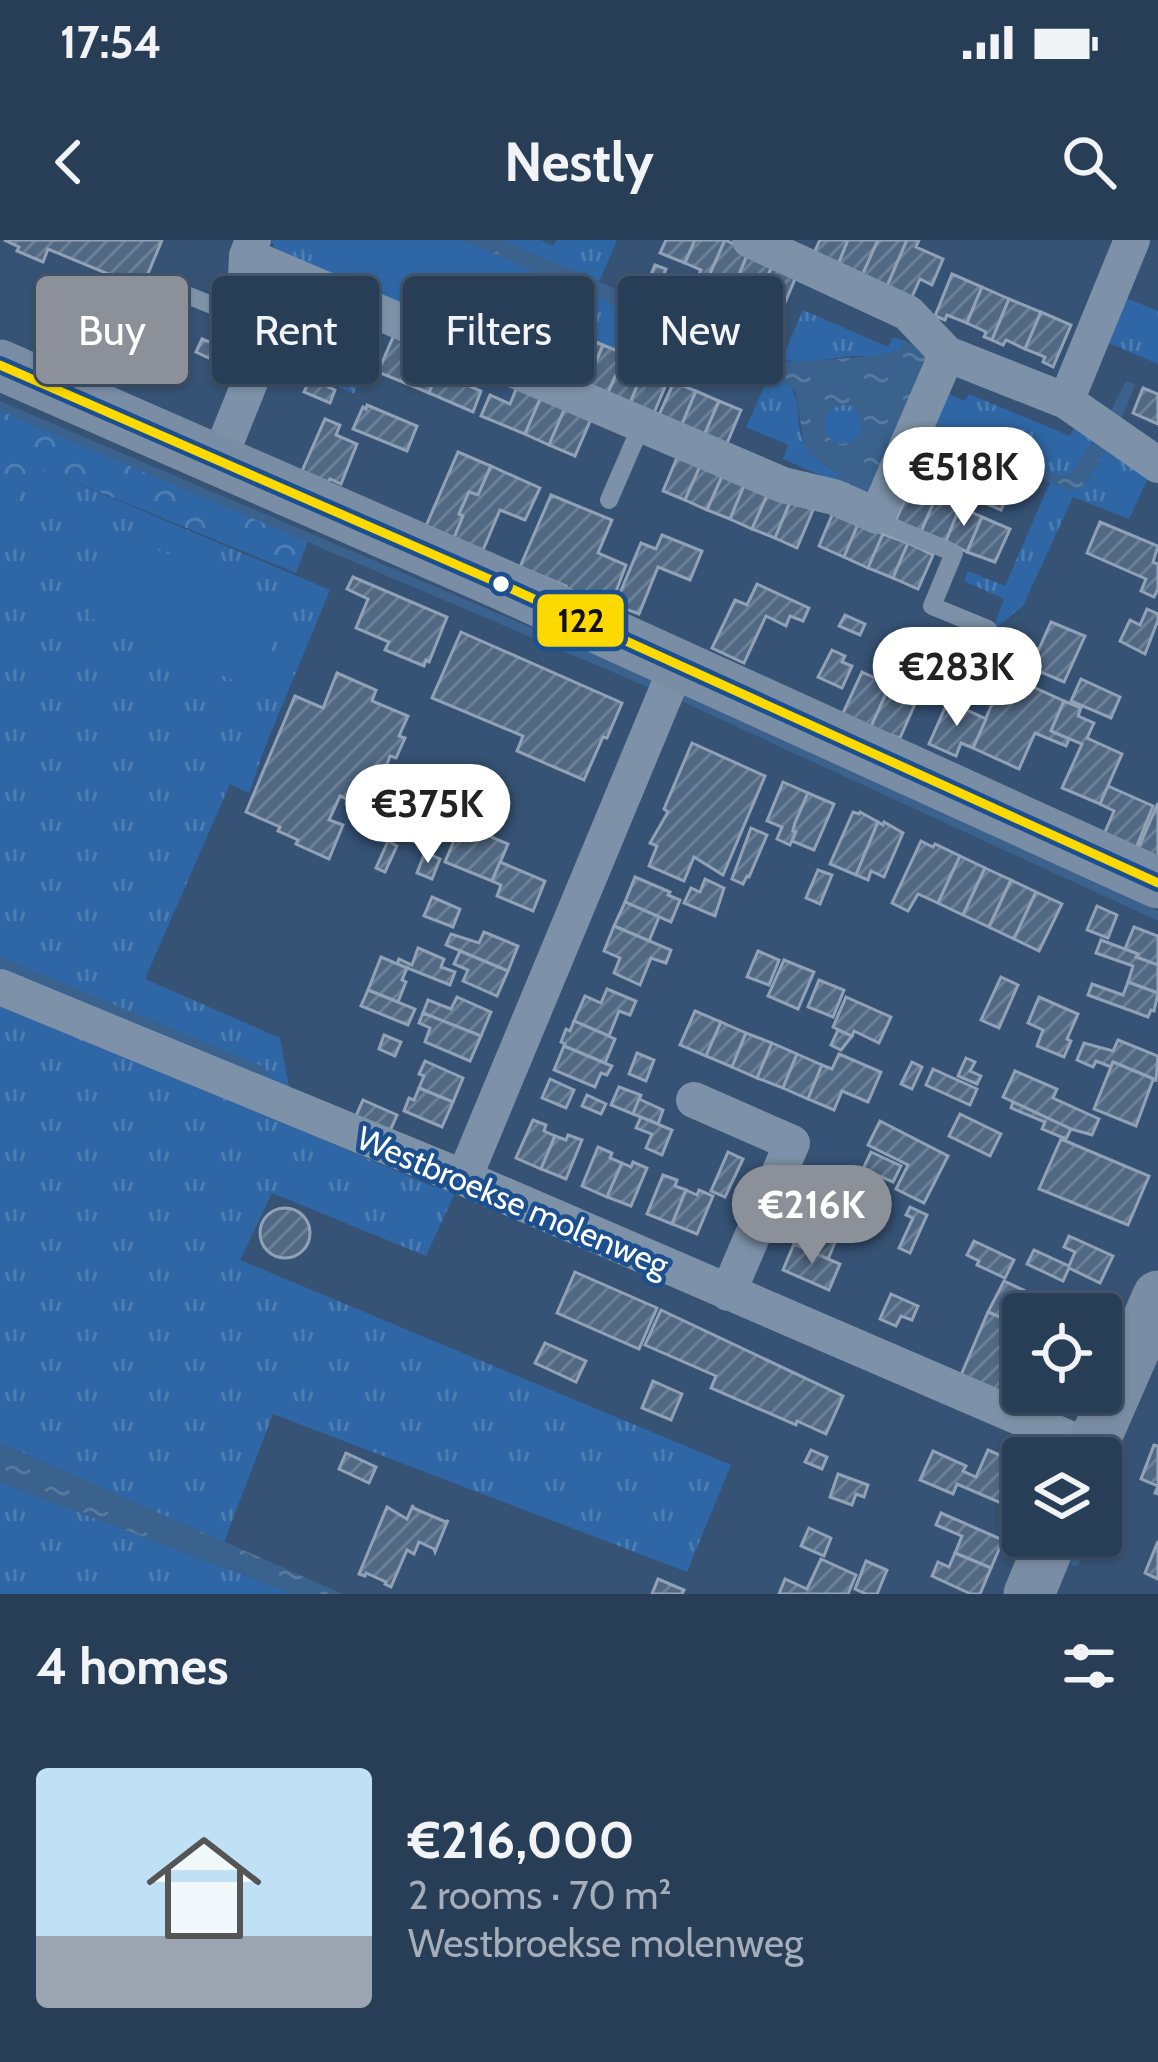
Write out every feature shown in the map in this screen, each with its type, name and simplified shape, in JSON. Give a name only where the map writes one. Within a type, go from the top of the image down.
[{"type":"street","points":[[750,240],[908,313],[947,354],[1092,420],[1158,465]]},
{"type":"street","points":[[1092,420],[1132,240]]},
{"type":"street","points":[[250,248],[641,426],[784,484],[877,515],[947,354]]},
{"type":"street","points":[[0,365],[219,459],[1158,883]]},
{"type":"street","points":[[219,459],[249,384]]},
{"type":"street","points":[[464,1178],[677,666]]},
{"type":"street","name":"Westbroekse molenweg","points":[[0,987],[464,1178],[1053,1437]]},
{"type":"street","points":[[694,1100],[792,1143],[728,1293]]},
{"type":"street","points":[[1096,1437],[1158,1296]]},
{"type":"street","points":[[1029,1594],[1045,1557]]},
{"type":"lane","points":[[609,500],[641,426]]},
{"type":"lane","points":[[877,515],[888,525],[954,553],[932,606],[988,629]]},
{"type":"green space","points":[[271,240],[462,240],[546,276],[403,276],[403,309],[379,299],[379,276],[325,276],[280,257]]},
{"type":"green space","points":[[308,240],[432,240],[486,263],[481,276],[403,276],[403,293],[379,283],[379,276],[363,276],[303,251]]},
{"type":"green space","points":[[500,240],[541,240],[553,246],[556,240],[617,240],[599,282]]},
{"type":"green space","points":[[594,296],[618,307],[618,384],[667,384],[653,416],[578,384],[594,384]]},
{"type":"green space","points":[[1121,296],[1158,311],[1158,364],[1104,341]]},
{"type":"green space","points":[[803,310],[888,347],[893,337],[905,341],[899,351],[882,356],[801,363],[783,359]]},
{"type":"green space","points":[[783,380],[796,398],[807,448],[838,473],[834,481],[783,459],[788,445],[746,427],[766,384],[783,384]]},
{"type":"green space","points":[[332,384],[358,384],[354,394]]},
{"type":"green space","points":[[945,392],[964,401],[969,394],[1070,436],[1077,422],[1098,435],[1071,474],[1062,477],[931,423]]},
{"type":"green space","points":[[0,401],[310,536],[296,573],[31,464],[0,537]]},
{"type":"green space","points":[[843,404],[857,410],[863,424],[857,438],[843,444],[829,438],[823,424],[829,410]]},
{"type":"green space","points":[[1110,444],[1149,476],[1129,519],[1073,497],[1023,606],[992,631],[1004,599],[964,581],[968,571],[1005,586],[1050,482],[1069,490],[1084,484]]},
{"type":"green space","points":[[31,464],[330,590],[249,793],[230,784],[145,979],[280,1038],[291,1097],[0,978],[0,537]]},
{"type":"green space","points":[[124,535],[288,606],[253,689],[88,617]]},
{"type":"green space","points":[[0,1002],[455,1193],[426,1256],[272,1193],[240,1260],[731,1465],[687,1572],[273,1414],[224,1542],[0,1443]]},
{"type":"green space","points":[[0,1482],[293,1594],[0,1594]]},
{"type":"water","points":[[462,240],[500,240],[585,276],[546,276]]},
{"type":"water","points":[[594,280],[618,290],[618,307],[594,296]]},
{"type":"water","points":[[905,341],[928,352],[931,423],[1062,477],[1071,474],[1098,436],[1126,381],[1135,385],[1115,435],[1078,489],[1069,490],[907,425],[867,495],[834,481],[838,473],[816,459],[804,444],[796,393],[783,380],[783,359],[893,352]],"holes":[[[839,405],[857,410],[863,428],[855,439],[846,444],[830,439],[824,423],[828,413]]]},
{"type":"water","points":[[0,1443],[343,1594],[293,1594],[0,1482]]},
{"type":"building","points":[[4,240],[162,240],[147,276],[113,276],[48,249],[43,262],[17,251],[19,247]]},
{"type":"building","points":[[666,240],[695,240],[685,263],[660,253]]},
{"type":"building","points":[[695,240],[725,240],[709,276],[698,276],[701,270],[685,263]]},
{"type":"building","points":[[725,240],[749,251],[738,276],[710,274]]},
{"type":"building","points":[[820,240],[848,240],[836,270],[812,257]]},
{"type":"building","points":[[848,240],[878,240],[861,278],[836,270]]},
{"type":"building","points":[[878,240],[907,240],[885,291],[861,278]]},
{"type":"building","points":[[907,240],[919,240],[916,247],[943,259],[932,285],[920,279],[911,299],[885,291]]},
{"type":"building","points":[[749,251],[775,260],[768,276],[738,276]]},
{"type":"building","points":[[775,260],[798,272],[784,305],[783,276],[768,276]]},
{"type":"building","points":[[655,265],[666,269],[663,276],[650,276]]},
{"type":"building","points":[[952,274],[982,287],[967,323],[935,316]]},
{"type":"building","points":[[982,287],[1009,299],[992,340],[967,323]]},
{"type":"building","points":[[1009,299],[1041,312],[1025,349],[1006,340],[1003,345],[992,340]]},
{"type":"building","points":[[1041,312],[1071,325],[1053,367],[1043,362],[1045,357],[1025,349]]},
{"type":"building","points":[[394,335],[403,339],[403,382],[379,370]]},
{"type":"building","points":[[202,339],[212,343],[211,359],[196,352]]},
{"type":"building","points":[[594,341],[603,345],[594,367]]},
{"type":"building","points":[[603,345],[618,351],[618,370],[608,393],[587,384],[594,384],[594,367]]},
{"type":"building","points":[[618,370],[618,384],[638,384],[630,403],[608,393]]},
{"type":"building","points":[[308,384],[335,390],[330,403],[304,392]]},
{"type":"building","points":[[407,384],[433,384],[429,393]]},
{"type":"building","points":[[433,384],[464,384],[481,391],[473,412],[429,393]]},
{"type":"building","points":[[638,384],[666,384],[654,413],[630,403]]},
{"type":"building","points":[[673,384],[696,391],[680,429],[657,419]]},
{"type":"building","points":[[517,387],[541,397],[525,434],[481,416],[490,395],[510,404]]},
{"type":"building","points":[[1143,388],[1158,394],[1158,424],[1133,413]]},
{"type":"building","points":[[696,391],[719,401],[703,438],[680,429]]},
{"type":"building","points":[[541,397],[565,408],[549,445],[525,434]]},
{"type":"building","points":[[719,401],[741,410],[725,448],[703,438]]},
{"type":"building","points":[[367,405],[417,426],[407,451],[353,429]]},
{"type":"building","points":[[565,408],[591,419],[575,456],[549,445]]},
{"type":"building","points":[[325,419],[340,425],[336,435],[357,444],[341,484],[302,471]]},
{"type":"building","points":[[458,452],[491,466],[478,495],[469,492],[454,538],[426,526]]},
{"type":"building","points":[[679,453],[702,462],[685,500],[663,491]]},
{"type":"building","points":[[941,455],[952,459],[941,484],[931,480]]},
{"type":"building","points":[[702,462],[724,472],[707,510],[685,500]]},
{"type":"building","points":[[951,462],[960,466],[951,489],[941,484]]},
{"type":"building","points":[[491,466],[540,488],[525,520],[500,510],[483,550],[454,538],[469,492],[478,495]]},
{"type":"building","points":[[724,472],[746,481],[730,519],[707,510]]},
{"type":"building","points":[[1005,472],[1011,474],[1001,510],[987,504]]},
{"type":"building","points":[[746,481],[769,491],[752,529],[730,519]]},
{"type":"building","points":[[911,486],[936,497],[921,532],[896,520]]},
{"type":"building","points":[[769,491],[791,500],[775,538],[752,529]]},
{"type":"building","points":[[551,495],[612,520],[598,553],[626,565],[612,602],[586,593],[584,599],[520,567]]},
{"type":"building","points":[[936,497],[960,507],[946,541],[921,532]]},
{"type":"building","points":[[791,500],[813,510],[797,548],[775,538]]},
{"type":"building","points":[[960,507],[982,517],[967,552],[946,541]]},
{"type":"building","points":[[833,513],[859,522],[844,557],[819,546]]},
{"type":"building","points":[[982,517],[1010,529],[995,562],[967,552]]},
{"type":"building","points":[[859,522],[883,534],[868,568],[844,557]]},
{"type":"building","points":[[1100,522],[1158,546],[1153,562],[1158,564],[1154,597],[1141,591],[1146,579],[1087,553]]},
{"type":"building","points":[[883,534],[908,543],[893,578],[868,568]]},
{"type":"building","points":[[662,535],[702,551],[690,580],[658,567],[639,614],[615,605],[641,543],[656,549]]},
{"type":"building","points":[[908,543],[933,555],[918,589],[893,578]]},
{"type":"building","points":[[353,577],[447,617],[429,662],[424,666],[385,650],[389,642],[356,628],[368,599],[347,589]]},
{"type":"building","points":[[757,584],[809,608],[803,621],[790,616],[786,626],[766,616],[744,663],[712,648],[735,600],[747,605]]},
{"type":"building","points":[[1147,609],[1158,614],[1158,620],[1145,654],[1120,641],[1130,620],[1140,625]]},
{"type":"building","points":[[845,615],[865,624],[860,635],[839,626]]},
{"type":"building","points":[[1051,622],[1085,636],[1064,682],[1027,666]]},
{"type":"building","points":[[461,632],[622,703],[584,780],[517,751],[523,736],[432,698]]},
{"type":"building","points":[[832,650],[852,666],[842,688],[818,677]]},
{"type":"building","points":[[938,654],[959,664],[945,693],[925,683]]},
{"type":"building","points":[[862,672],[890,685],[870,729],[843,713]]},
{"type":"building","points":[[337,673],[376,690],[372,701],[408,716],[399,736],[405,738],[396,758],[390,756],[371,809],[340,796],[329,820],[343,825],[329,859],[296,844],[298,840],[278,831],[280,827],[246,812],[295,696],[323,708]]},
{"type":"building","points":[[1005,674],[1064,701],[1051,731],[1069,739],[1066,746],[1035,733],[1019,769],[973,748]]},
{"type":"building","points":[[1081,679],[1120,697],[1111,718],[1071,701]]},
{"type":"building","points":[[890,685],[918,697],[900,738],[870,729]]},
{"type":"building","points":[[948,701],[986,719],[973,748],[961,743],[956,756],[929,744]]},
{"type":"building","points":[[1064,701],[1081,708],[1078,716],[1094,723],[1087,738],[1122,754],[1100,804],[1062,788],[1082,744],[1051,731]]},
{"type":"building","points":[[692,743],[765,776],[723,875],[694,857],[684,881],[649,866],[657,846],[650,843],[668,812],[664,809]]},
{"type":"building","points":[[783,782],[808,793],[790,845],[777,839],[782,827],[767,821]]},
{"type":"building","points":[[1108,786],[1153,806],[1134,853],[1102,839],[1114,811],[1100,804]]},
{"type":"building","points":[[414,791],[434,799],[416,842],[396,835]]},
{"type":"building","points":[[808,793],[834,804],[814,850],[792,841]]},
{"type":"building","points":[[1158,803],[1158,863],[1136,854]]},
{"type":"building","points":[[853,812],[878,822],[856,875],[830,864]]},
{"type":"building","points":[[878,822],[903,833],[884,877],[871,871],[868,880],[856,875]]},
{"type":"building","points":[[461,824],[508,844],[492,881],[445,862]]},
{"type":"building","points":[[751,828],[767,835],[743,884],[732,879]]},
{"type":"building","points":[[388,841],[397,846],[385,872],[376,868]]},
{"type":"building","points":[[921,841],[960,856],[938,903],[918,894],[908,911],[892,903]]},
{"type":"building","points":[[425,852],[440,859],[432,879],[417,873]]},
{"type":"building","points":[[960,856],[985,868],[963,915],[938,903]]},
{"type":"building","points":[[500,862],[545,881],[533,911],[497,896],[501,885],[492,881]]},
{"type":"building","points":[[985,868],[1011,880],[989,927],[963,915]]},
{"type":"building","points":[[818,870],[832,875],[820,904],[806,898]]},
{"type":"building","points":[[635,877],[680,900],[671,922],[625,902]]},
{"type":"building","points":[[705,879],[724,888],[715,916],[684,903],[691,888],[700,892]]},
{"type":"building","points":[[1011,880],[1036,892],[1014,939],[989,927]]},
{"type":"building","points":[[1036,892],[1062,904],[1039,951],[1014,939]]},
{"type":"building","points":[[432,897],[460,909],[453,927],[424,916]]},
{"type":"building","points":[[625,902],[659,917],[649,941],[614,926]]},
{"type":"building","points":[[1097,906],[1117,915],[1108,938],[1087,930]]},
{"type":"building","points":[[614,926],[671,950],[666,963],[651,958],[640,985],[614,973],[620,958],[604,951]]},
{"type":"building","points":[[1134,927],[1158,936],[1158,965],[1125,949]]},
{"type":"building","points":[[484,932],[518,946],[508,971],[446,945],[451,934],[479,943]]},
{"type":"building","points":[[1101,940],[1158,965],[1158,993],[1128,982],[1133,966],[1096,953]]},
{"type":"building","points":[[418,948],[444,959],[441,967],[455,972],[450,985],[397,964],[399,959],[412,965]]},
{"type":"building","points":[[460,951],[508,971],[497,996],[463,981],[468,970],[454,964]]},
{"type":"building","points":[[758,951],[779,960],[769,985],[747,977]]},
{"type":"building","points":[[381,957],[407,968],[398,1002],[368,990]]},
{"type":"building","points":[[784,960],[814,972],[798,1009],[768,996]]},
{"type":"building","points":[[1001,977],[1018,985],[999,1028],[981,1020]]},
{"type":"building","points":[[819,980],[844,990],[833,1017],[808,1007]]},
{"type":"building","points":[[1128,982],[1158,993],[1148,1017],[1088,995],[1092,984],[1123,995]]},
{"type":"building","points":[[607,989],[636,1001],[630,1015],[619,1011],[609,1036],[574,1021],[585,996],[601,1003]]},
{"type":"building","points":[[368,990],[415,1009],[408,1025],[361,1006]]},
{"type":"building","points":[[457,997],[491,1012],[481,1036],[423,1013],[428,1000],[451,1009]]},
{"type":"building","points":[[846,997],[891,1017],[879,1043],[833,1027]]},
{"type":"building","points":[[1039,997],[1078,1014],[1064,1057],[1037,1046],[1043,1030],[1028,1023]]},
{"type":"building","points":[[695,1011],[721,1022],[706,1056],[680,1045]]},
{"type":"building","points":[[423,1013],[481,1036],[470,1061],[425,1042],[430,1028],[419,1023]]},
{"type":"building","points":[[574,1021],[615,1039],[605,1063],[561,1042]]},
{"type":"building","points":[[721,1022],[746,1033],[732,1067],[706,1056]]},
{"type":"building","points":[[838,1030],[852,1036],[841,1050],[831,1045]]},
{"type":"building","points":[[746,1033],[772,1043],[757,1078],[732,1067]]},
{"type":"building","points":[[384,1035],[401,1042],[395,1056],[379,1049]]},
{"type":"building","points":[[1118,1040],[1158,1056],[1156,1080],[1113,1062],[1111,1067],[1096,1061],[1093,1067],[1077,1060],[1084,1043],[1113,1051]]},
{"type":"building","points":[[772,1043],[797,1054],[783,1088],[757,1078]]},
{"type":"building","points":[[564,1046],[612,1066],[607,1075],[601,1073],[595,1087],[554,1070]]},
{"type":"building","points":[[637,1053],[654,1060],[646,1081],[629,1074]]},
{"type":"building","points":[[797,1054],[822,1065],[808,1099],[783,1088]]},
{"type":"building","points":[[839,1054],[881,1072],[868,1102],[842,1091],[834,1110],[808,1099],[822,1065],[832,1069]]},
{"type":"building","points":[[966,1058],[975,1062],[970,1071],[981,1076],[977,1084],[958,1076]]},
{"type":"building","points":[[425,1061],[463,1078],[453,1102],[419,1088]]},
{"type":"building","points":[[912,1062],[922,1067],[912,1089],[901,1084]]},
{"type":"building","points":[[1113,1062],[1156,1080],[1136,1126],[1094,1109]]},
{"type":"building","points":[[933,1069],[977,1089],[970,1105],[926,1085]]},
{"type":"building","points":[[1015,1071],[1057,1089],[1053,1098],[1099,1119],[1092,1135],[1003,1097]]},
{"type":"building","points":[[550,1079],[574,1090],[566,1108],[542,1098]]},
{"type":"building","points":[[619,1087],[641,1095],[633,1114],[611,1105]]},
{"type":"building","points":[[419,1088],[453,1102],[442,1127],[404,1111]]},
{"type":"building","points":[[587,1095],[606,1104],[601,1114],[582,1106]]},
{"type":"building","points":[[639,1099],[663,1110],[658,1124],[633,1114]]},
{"type":"building","points":[[363,1100],[397,1115],[390,1131],[356,1116]]},
{"type":"building","points":[[1013,1102],[1071,1129],[1066,1139],[1042,1129],[1045,1122],[1011,1108]]},
{"type":"building","points":[[960,1114],[1001,1134],[990,1156],[949,1136]]},
{"type":"building","points":[[641,1117],[672,1130],[662,1155],[646,1148],[652,1134],[636,1128]]},
{"type":"building","points":[[533,1120],[546,1125],[544,1131],[555,1136],[541,1169],[516,1158]]},
{"type":"building","points":[[880,1121],[948,1156],[924,1203],[896,1189],[908,1165],[868,1145]]},
{"type":"building","points":[[568,1135],[582,1140],[566,1179],[541,1169],[555,1136],[566,1140]]},
{"type":"building","points":[[1061,1139],[1149,1176],[1128,1225],[1039,1189]]},
{"type":"building","points":[[598,1147],[622,1163],[607,1197],[582,1186]]},
{"type":"building","points":[[728,1152],[743,1159],[725,1197],[711,1191]]},
{"type":"building","points":[[871,1152],[901,1166],[893,1182],[863,1169]]},
{"type":"building","points":[[633,1162],[647,1168],[631,1206],[607,1197],[622,1163],[631,1167]]},
{"type":"building","points":[[826,1168],[856,1180],[859,1174],[876,1180],[868,1199],[856,1193],[850,1208],[815,1193]]},
{"type":"building","points":[[663,1175],[686,1190],[672,1224],[647,1214]]},
{"type":"building","points":[[686,1190],[713,1196],[697,1234],[672,1224]]},
{"type":"building","points":[[815,1193],[850,1208],[839,1233],[805,1219]]},
{"type":"building","points":[[910,1207],[927,1215],[910,1253],[899,1248],[913,1218],[906,1215]]},
{"type":"building","points":[[285,1208],[303,1215],[310,1233],[303,1251],[285,1258],[267,1251],[260,1233],[267,1215]]},
{"type":"building","points":[[805,1219],[839,1233],[828,1259],[794,1244]]},
{"type":"building","points":[[1069,1236],[1113,1256],[1100,1283],[1069,1268],[1063,1281],[1027,1264],[1034,1250],[1069,1266],[1075,1252],[1064,1247]]},
{"type":"building","points":[[974,1241],[1014,1260],[1005,1278],[967,1255]]},
{"type":"building","points":[[794,1244],[840,1264],[829,1290],[783,1270]]},
{"type":"building","points":[[575,1272],[657,1308],[639,1349],[557,1313]]},
{"type":"building","points":[[1004,1281],[1030,1293],[1002,1293],[1002,1318],[988,1312]]},
{"type":"building","points":[[891,1294],[918,1306],[912,1320],[901,1316],[896,1326],[880,1319]]},
{"type":"building","points":[[661,1310],[843,1396],[826,1434],[711,1388],[716,1376],[645,1345]]},
{"type":"building","points":[[988,1312],[1002,1318],[1002,1394],[961,1375]]},
{"type":"building","points":[[545,1343],[586,1361],[576,1382],[535,1363]]},
{"type":"building","points":[[653,1381],[682,1394],[671,1420],[642,1408]]},
{"type":"building","points":[[1154,1445],[1158,1446],[1158,1486],[1141,1479]]},
{"type":"building","points":[[811,1450],[827,1457],[822,1469],[805,1462]]},
{"type":"building","points":[[988,1450],[1002,1456],[1001,1503],[957,1484],[953,1494],[920,1480],[933,1451],[966,1466],[963,1471],[976,1477]]},
{"type":"building","points":[[346,1453],[376,1467],[369,1483],[339,1469]]},
{"type":"building","points":[[838,1474],[868,1485],[864,1497],[856,1494],[852,1505],[830,1497]]},
{"type":"building","points":[[413,1505],[448,1520],[435,1552],[419,1542],[414,1554],[407,1550],[391,1587],[359,1574],[387,1507],[407,1519]]},
{"type":"building","points":[[941,1513],[1002,1540],[991,1568],[955,1553],[962,1536],[936,1525]]},
{"type":"building","points":[[809,1528],[831,1538],[824,1556],[801,1546]]},
{"type":"building","points":[[1158,1541],[1158,1579],[1145,1573]]},
{"type":"building","points":[[955,1553],[991,1568],[980,1594],[932,1576],[938,1562],[949,1567]]},
{"type":"building","points":[[821,1559],[856,1575],[848,1594],[779,1594],[785,1579],[807,1589]]},
{"type":"building","points":[[866,1561],[887,1570],[877,1594],[855,1589]]},
{"type":"building","points":[[658,1579],[684,1590],[682,1594],[652,1594]]},
{"type":"waterway","points":[[0,406],[657,686]]},
{"type":"waterway","points":[[672,692],[1158,916]]},
{"type":"waterway","points":[[0,962],[262,1071]]},
{"type":"waterway","points":[[1075,1562],[1077,1557]]},
{"type":"transit line","name":"122","points":[[0,365],[503,585],[1158,883]]}]
